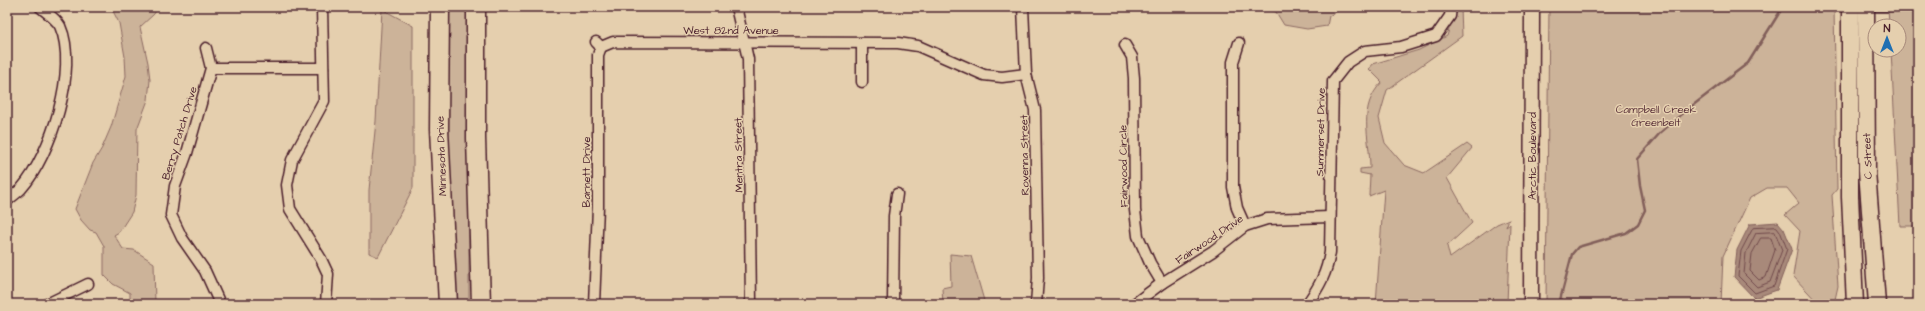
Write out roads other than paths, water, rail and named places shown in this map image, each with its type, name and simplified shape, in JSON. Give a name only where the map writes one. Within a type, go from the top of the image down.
[{"type":"highway","name":"Minnesota Drive","points":[[440,7],[439,129],[448,304]]},
{"type":"highway","points":[[476,7],[476,138],[481,304]]},
{"type":"highway","points":[[479,238],[485,304]]},
{"type":"highway","points":[[445,257],[445,304]]},
{"type":"main road","name":"Arctic Boulevard","points":[[1531,304],[1532,7]]},
{"type":"main road","name":"C Street","points":[[1850,7],[1849,54],[1851,213],[1855,304]]},
{"type":"main road","name":"C Street","points":[[1866,7],[1868,178],[1877,304]]},
{"type":"main road","points":[[1850,304],[1854,280]]},
{"type":"street","points":[[7,201],[21,188],[42,156],[57,119],[66,78],[67,48],[59,24],[40,7]]},
{"type":"street","points":[[322,7],[324,101],[292,160],[287,185],[290,210],[321,259],[328,274],[326,304]]},
{"type":"street","name":"Mentra Street","points":[[736,7],[748,59],[751,304]]},
{"type":"street","name":"Rovenna Street","points":[[1023,7],[1026,74],[1035,110],[1038,278],[1036,304]]},
{"type":"street","name":"Summerset Drive","points":[[1307,304],[1319,286],[1328,267],[1330,252],[1333,81],[1348,62],[1365,51],[1401,47],[1436,36],[1450,16],[1451,7]]},
{"type":"street","name":"West 82nd Avenue","points":[[598,44],[613,42],[898,43],[918,46],[984,75],[1002,77],[1026,74]]},
{"type":"street","points":[[862,43],[862,82]]},
{"type":"street","points":[[1239,43],[1233,62],[1232,187],[1237,208],[1245,226]]},
{"type":"street","name":"Barnett Drive","points":[[594,304],[598,207],[598,44]]},
{"type":"street","name":"Fairwood Circle","points":[[1125,45],[1132,57],[1134,78],[1135,210],[1138,236],[1150,263],[1162,284]]},
{"type":"street","points":[[206,48],[211,68],[323,68]]},
{"type":"street","name":"Berry Patch Drive","points":[[211,68],[187,153],[174,186],[171,215],[182,238],[206,271],[220,304]]},
{"type":"street","points":[[893,304],[894,216],[897,194]]},
{"type":"street","name":"Fairwood Drive","points":[[1134,304],[1213,251],[1245,226],[1266,219],[1330,218]]},
{"type":"street","points":[[47,304],[88,284]]},
{"type":"water","points":[[1778,222],[1784,229],[1792,249],[1777,290],[1754,298],[1734,277],[1737,250],[1750,224]]},
{"type":"waterway","points":[[1559,304],[1572,254],[1578,247],[1626,233],[1638,224],[1645,210],[1640,186],[1637,159],[1660,133],[1688,109],[1748,63],[1781,10],[1792,7]]},
{"type":"waterway","points":[[1871,11],[1897,11],[1903,7]]},
{"type":"park label","name":"Campbell Creek Greenbelt","points":[[1656,115]]}]
